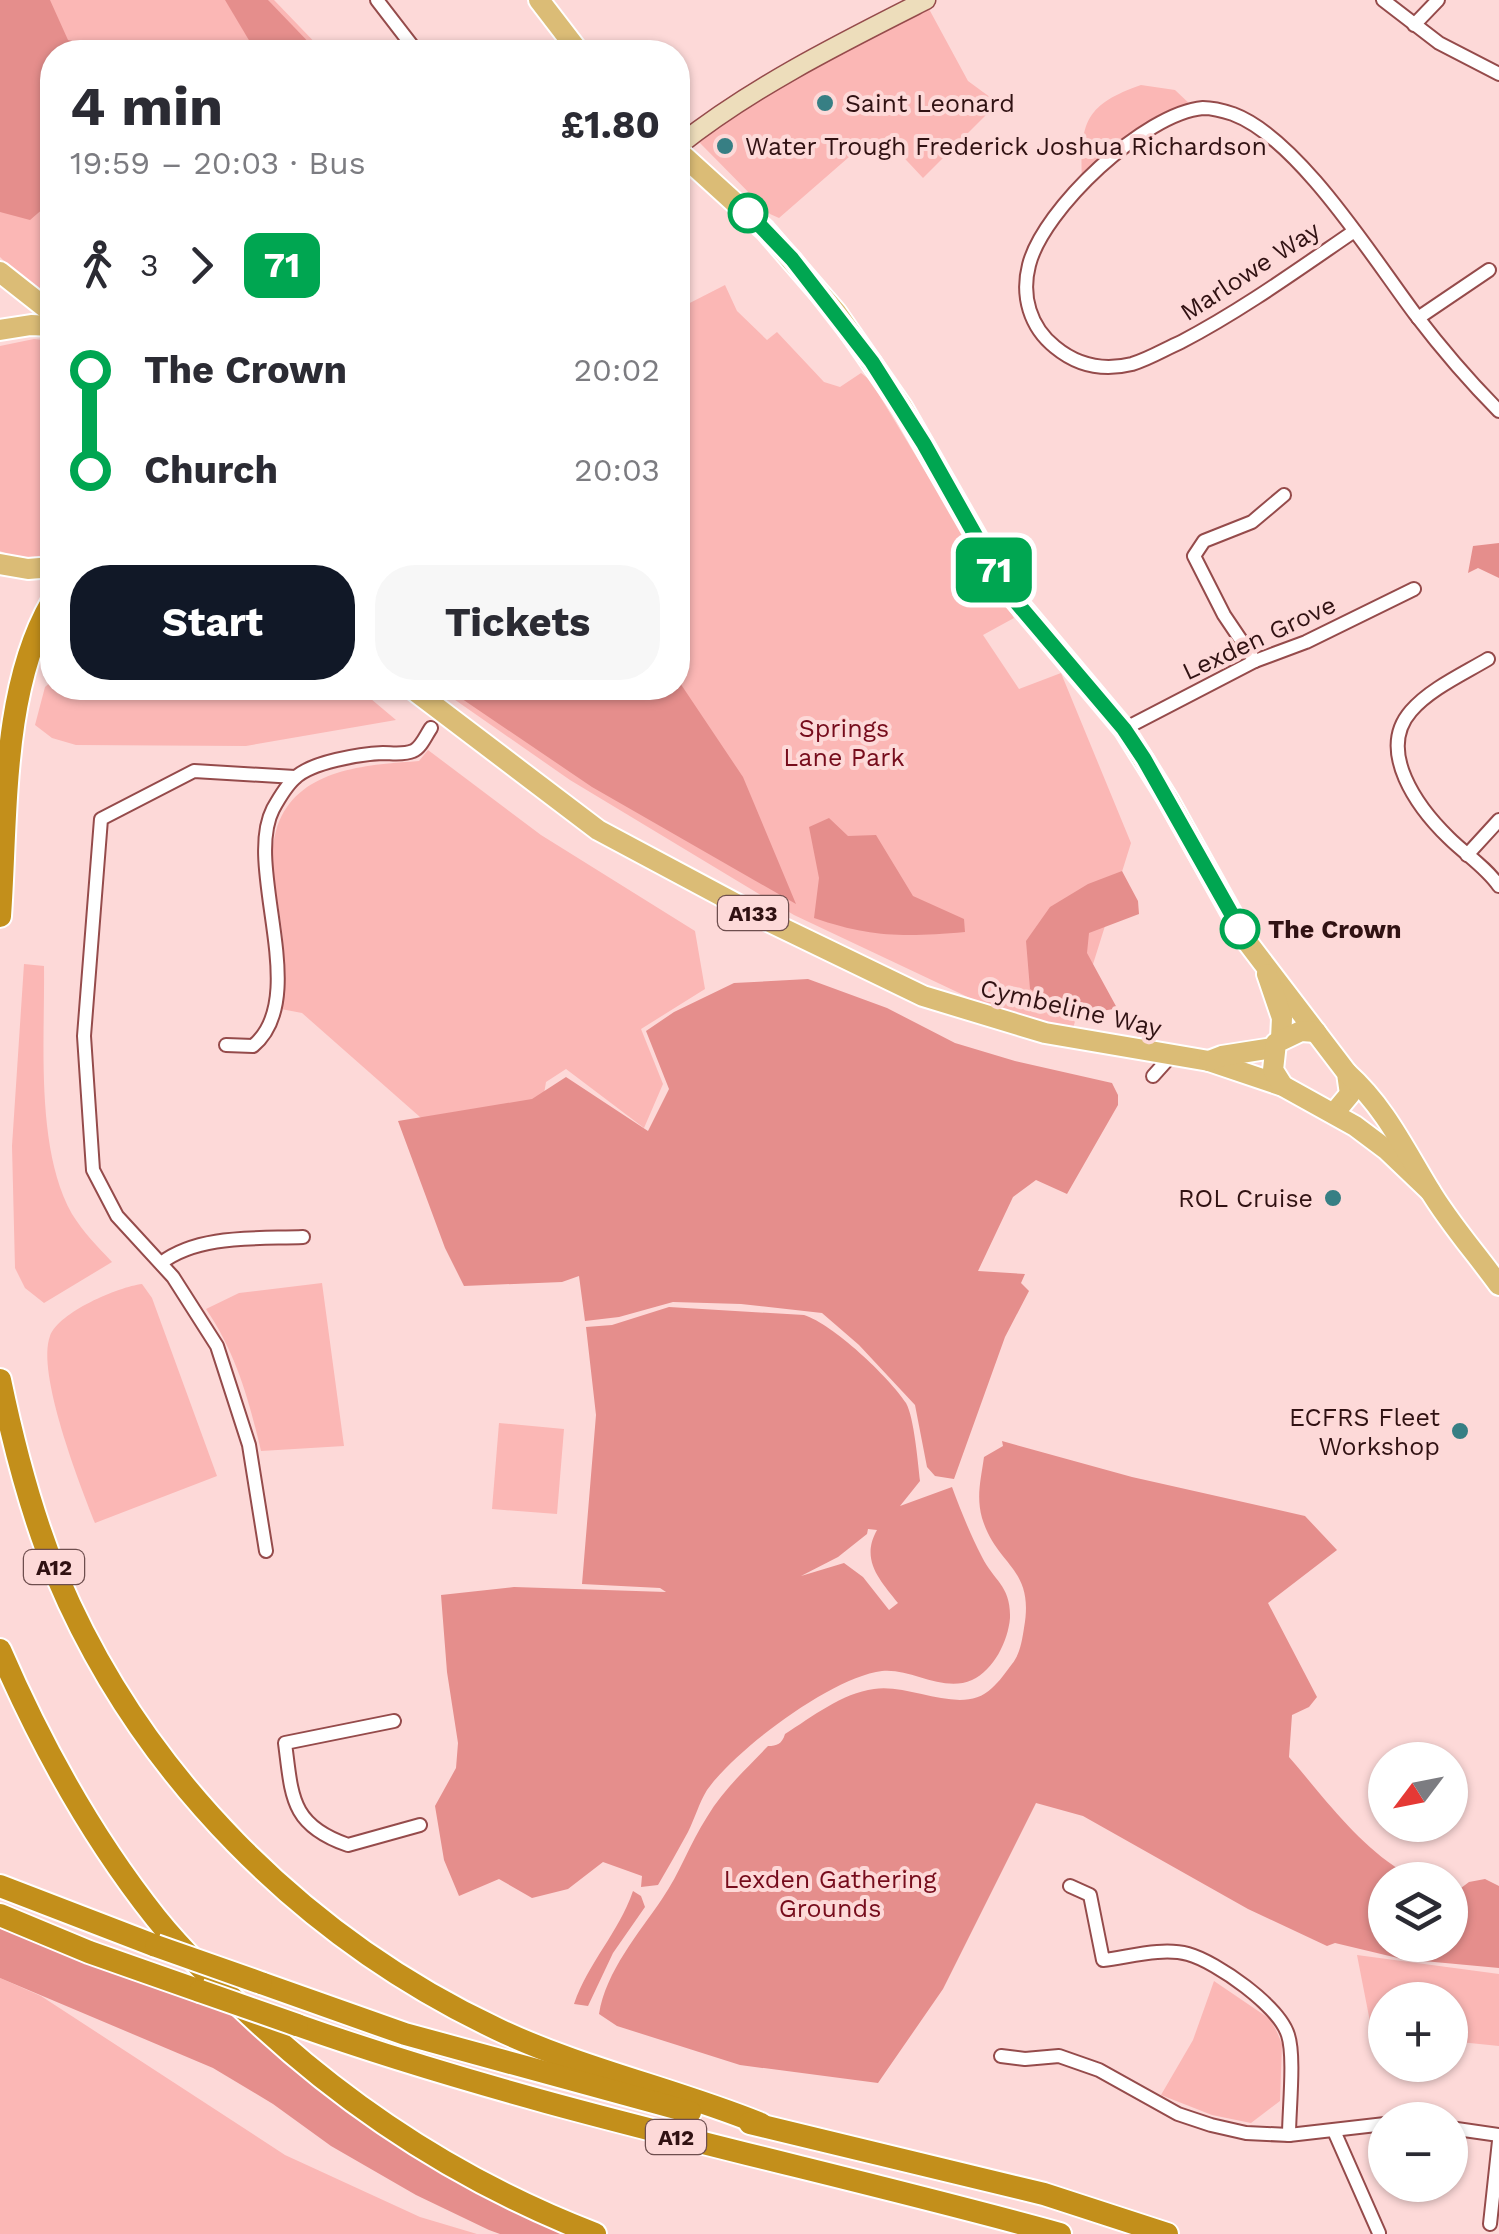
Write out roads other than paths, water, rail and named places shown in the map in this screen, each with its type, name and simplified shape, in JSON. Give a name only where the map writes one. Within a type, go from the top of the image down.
[{"type":"highway","points":[[0,916],[15,705],[29,647],[40,625]]},
{"type":"highway","name":"A12","points":[[0,1380],[20,1472],[39,1530],[83,1629],[148,1737],[250,1858],[283,1889],[379,1964],[460,2010],[534,2045],[761,2124],[1044,2194],[1167,2234]]},
{"type":"highway","points":[[0,1650],[50,1757],[97,1835],[158,1920],[228,1994],[295,2057],[384,2126],[498,2192],[594,2234]]},
{"type":"highway","name":"A12","points":[[0,1886],[405,2034],[712,2118],[761,2124]]},
{"type":"highway","name":"A12","points":[[0,1915],[89,1952],[385,2056],[571,2109],[1060,2234]]},
{"type":"main road","points":[[539,0],[569,40]]},
{"type":"main road","points":[[690,160],[765,230],[836,312],[902,406],[1006,590],[1124,729],[1267,972],[1282,1018],[1273,1070],[1283,1086]]},
{"type":"main road","points":[[0,272],[40,305]]},
{"type":"main road","points":[[0,330],[40,325]]},
{"type":"main road","points":[[0,564],[40,568]]},
{"type":"main road","name":"Cymbeline Way","points":[[427,700],[598,830],[789,932],[923,996],[1045,1033],[1209,1061],[1283,1086],[1336,1112],[1386,1150],[1430,1191]]},
{"type":"main road","points":[[1267,972],[1281,982],[1347,1073],[1364,1088],[1400,1137],[1430,1191],[1499,1285]]},
{"type":"main road","name":"Cymbeline Way","points":[[1209,1061],[1277,1044],[1301,1032],[1316,1032]]},
{"type":"main road","points":[[1336,1112],[1350,1094],[1347,1073]]},
{"type":"street","points":[[377,0],[408,40]]},
{"type":"street","points":[[690,138],[707,123],[832,47],[926,0]]},
{"type":"street","points":[[1383,0],[1439,43],[1499,74]]},
{"type":"street","points":[[1414,25],[1438,0]]},
{"type":"street","name":"Marlowe Way","points":[[1353,232],[1232,316],[1136,363],[1096,367],[1081,362],[1050,343],[1029,311],[1028,266],[1036,246],[1070,198],[1128,142],[1155,126],[1201,108],[1233,114],[1253,124],[1284,150],[1353,232],[1463,375],[1499,411]]},
{"type":"street","points":[[1418,318],[1489,270]]},
{"type":"street","points":[[1256,661],[1224,615],[1194,556],[1204,540],[1252,522],[1284,496]]},
{"type":"street","name":"Lexden Grove","points":[[1124,729],[1256,661],[1306,642],[1414,589]]},
{"type":"street","points":[[1488,659],[1411,710],[1400,730],[1396,756],[1423,807],[1499,886]]},
{"type":"street","points":[[266,1551],[256,1475],[230,1376],[208,1328],[161,1263],[132,1234],[104,1195],[94,1170],[84,1036],[100,820],[194,772],[295,777],[336,760],[410,753],[418,750],[431,728]]},
{"type":"street","points":[[226,1044],[252,1046],[270,1027],[274,1012],[276,952],[266,840],[273,810],[295,777]]},
{"type":"street","points":[[1467,855],[1499,820]]},
{"type":"street","points":[[1153,1076],[1170,1056]]},
{"type":"street","points":[[161,1263],[181,1250],[209,1243],[303,1238]]},
{"type":"street","points":[[394,1720],[285,1743],[293,1803],[302,1817],[348,1845],[420,1825]]},
{"type":"street","points":[[1070,1886],[1090,1895],[1103,1960],[1186,1953],[1245,1987],[1282,2020],[1290,2039],[1289,2135]]},
{"type":"street","points":[[1000,2056],[1025,2060],[1059,2056],[1099,2070],[1149,2100],[1210,2126],[1289,2135],[1368,2126]]},
{"type":"street","points":[[1334,2131],[1379,2233]]},
{"type":"street","points":[[1468,2132],[1499,2138],[1490,2224]]},
{"type":"place","name":"Saint Leonard","points":[[825,103]]},
{"type":"place","name":"Water Trough Frederick Joshua Richardson","points":[[725,146]]},
{"type":"place","name":"The Crown","points":[[1240,929]]},
{"type":"place","name":"ROL Cruise","points":[[1333,1198]]},
{"type":"place","name":"ECFRS Fleet Workshop","points":[[1460,1431]]},
{"type":"park label","name":"Springs Lane Park","points":[[844,742]]},
{"type":"park label","name":"Lexden Gathering Grounds","points":[[830,1894]]}]
